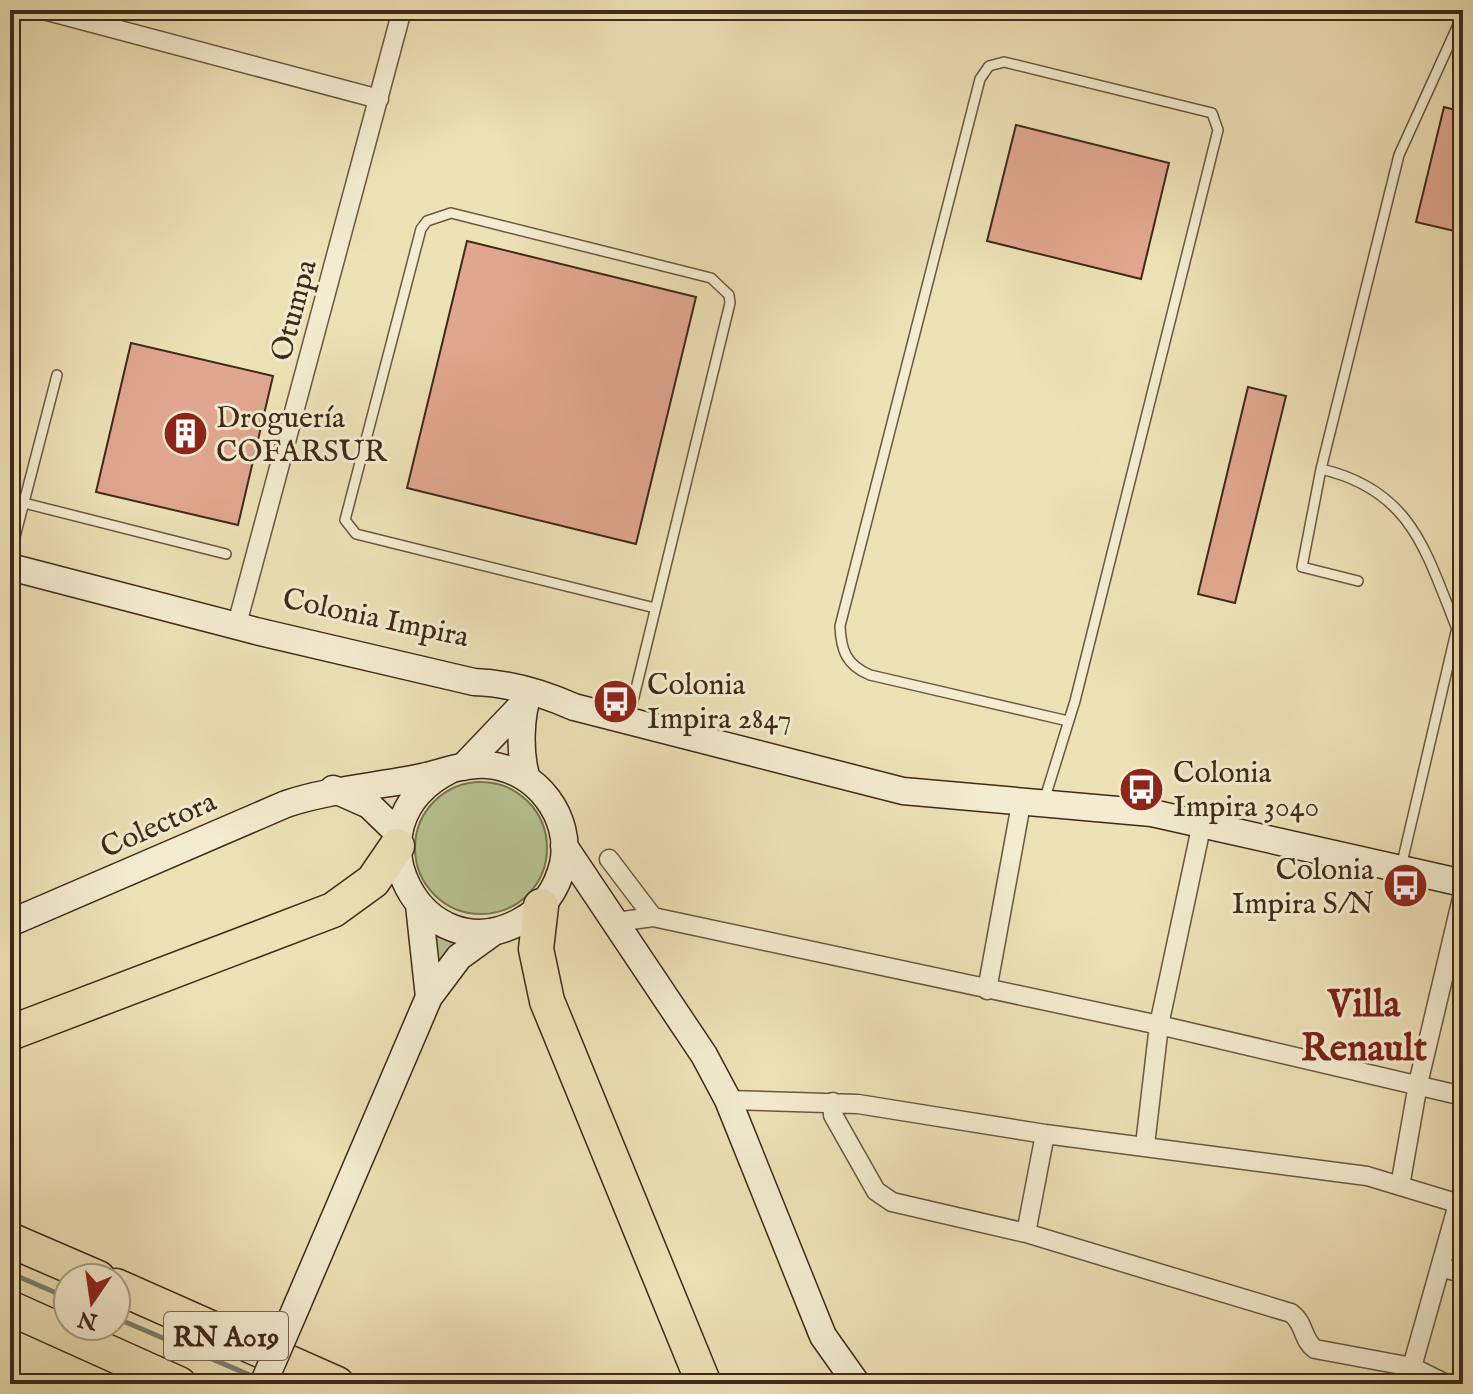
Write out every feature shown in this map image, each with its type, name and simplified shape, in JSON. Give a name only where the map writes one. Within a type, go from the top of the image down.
[{"type":"highway","points":[[10,1033],[333,910],[373,881],[398,839]]},
{"type":"highway","points":[[541,906],[536,949],[547,1001],[704,1384]]},
{"type":"highway","points":[[10,1240],[61,1262]]},
{"type":"highway","name":"RN A019","points":[[132,1293],[337,1384]]},
{"type":"highway","name":"RN A019","points":[[10,1308],[179,1384]]},
{"type":"main road","name":"Colonia Impira","points":[[10,567],[474,682],[498,683],[574,707],[903,791],[985,801],[1152,813],[1463,883]]},
{"type":"main road","name":"Colonia Impira","points":[[533,696],[578,694],[632,705],[801,752],[907,776],[985,801]]},
{"type":"main road","points":[[495,931],[473,931],[450,926],[419,905],[404,883],[398,839],[416,796],[457,769],[533,696]]},
{"type":"main road","points":[[527,779],[522,750],[533,696]]},
{"type":"main road","points":[[457,769],[504,768],[527,779],[553,807],[564,846],[704,1055],[728,1100],[803,1292],[823,1336],[857,1384]]},
{"type":"main road","name":"Colectora","points":[[10,923],[261,813],[333,789],[457,769]]},
{"type":"main road","points":[[333,789],[369,805],[398,839]]},
{"type":"main road","points":[[263,1384],[429,997],[459,957],[495,931],[524,920],[541,906],[560,875],[564,846]]},
{"type":"main road","points":[[419,905],[429,997]]},
{"type":"street","points":[[44,10],[379,99]]},
{"type":"street","name":"Otumpa","points":[[237,624],[402,10]]},
{"type":"street","points":[[987,990],[1032,804]]},
{"type":"street","points":[[1145,1145],[1159,1025],[1202,823]]},
{"type":"street","points":[[609,859],[653,917]]},
{"type":"street","points":[[1400,1186],[1418,1084],[1463,894]]},
{"type":"street","points":[[616,922],[653,917],[1159,1025],[1463,1096]]},
{"type":"street","points":[[728,1100],[833,1102],[1045,1134],[1367,1176],[1461,1204],[1412,1367]]},
{"type":"street","points":[[833,1102],[836,1121],[882,1197],[1026,1233],[1291,1313],[1298,1318],[1308,1344],[1315,1349],[1412,1367],[1446,1384]]},
{"type":"street","points":[[1026,1233],[1045,1134]]},
{"type":"street","points":[[1443,1268],[1463,1273]]},
{"type":"lane","points":[[1358,581],[1302,567],[1321,469],[1399,155],[1463,14]]},
{"type":"lane","points":[[1032,804],[1068,721],[1218,130],[1212,113],[1004,62],[989,66],[980,79],[840,626],[841,644],[848,662],[870,675],[1068,721]]},
{"type":"lane","points":[[632,705],[655,608],[729,295],[711,278],[451,213],[427,221],[421,229],[345,520],[349,528],[356,534],[655,608]]},
{"type":"lane","points":[[10,556],[57,375]]},
{"type":"lane","points":[[1321,469],[1374,489],[1410,522],[1457,629]]},
{"type":"lane","points":[[24,503],[226,554]]},
{"type":"lane","points":[[1401,868],[1463,602]]},
{"type":"green space","points":[[481,782],[506,787],[528,801],[542,823],[547,848],[542,873],[528,895],[506,909],[481,914],[456,909],[434,895],[420,873],[415,848],[420,823],[434,801],[456,787]]},
{"type":"green space","points":[[431,934],[460,945],[437,973]]},
{"type":"building","points":[[1444,107],[1463,112],[1463,233],[1416,222]]},
{"type":"building","points":[[1016,125],[1169,163],[1141,279],[987,241]]},
{"type":"building","points":[[467,241],[696,297],[636,544],[407,488]]},
{"type":"building","name":"Droguería COFARSUR","points":[[131,343],[273,376],[238,525],[96,492]]},
{"type":"building","points":[[1248,387],[1286,396],[1235,603],[1198,594]]},
{"type":"waterway","points":[[10,1273],[52,1291]]},
{"type":"waterway","points":[[132,1325],[259,1379]]},
{"type":"place","name":"Droguería COFARSUR","points":[[185,434]]},
{"type":"place","name":"Colonia Impira 2847","points":[[616,701]]},
{"type":"place","name":"Colonia Impira 3040","points":[[1142,789]]},
{"type":"place","name":"Colonia Impira S/N","points":[[1405,886]]},
{"type":"district","name":"Villa Renault","points":[[1364,1025]]}]
